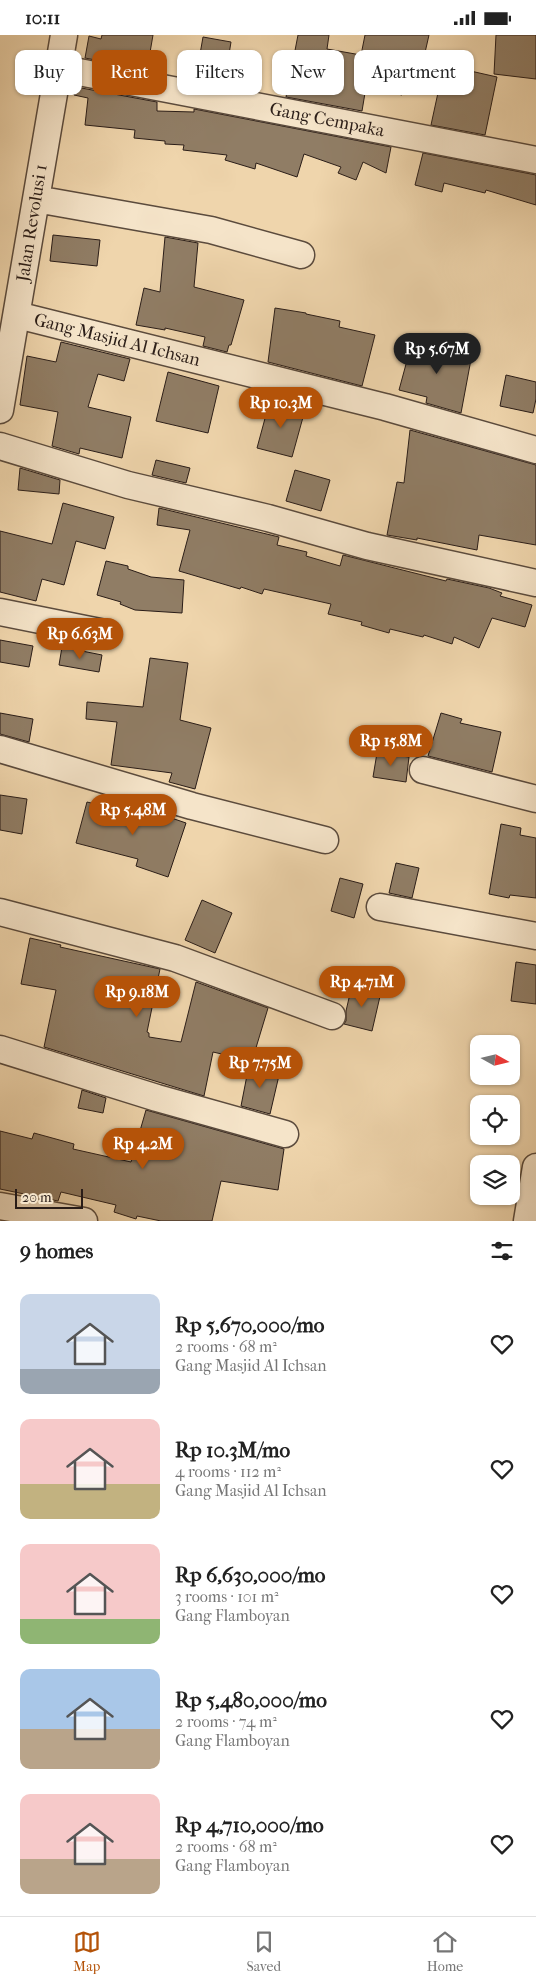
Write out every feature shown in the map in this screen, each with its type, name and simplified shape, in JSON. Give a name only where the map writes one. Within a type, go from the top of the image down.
[{"type":"street","name":"Jalan Revolusi 1","points":[[61,50],[64,35]]},
{"type":"street","name":"Gang Cempaka","points":[[82,73],[536,160]]},
{"type":"street","name":"Jalan Revolusi 1","points":[[0,411],[4,365],[17,315],[53,95]]},
{"type":"street","points":[[36,199],[211,230],[301,255]]},
{"type":"street","name":"Gang Masjid Al Ichsan","points":[[17,315],[385,407],[536,450]]},
{"type":"street","points":[[0,446],[128,485],[268,518],[367,546],[536,583]]},
{"type":"street","points":[[0,612],[105,633]]},
{"type":"street","points":[[0,749],[192,806],[325,839]]},
{"type":"street","points":[[423,770],[536,799]]},
{"type":"street","points":[[380,907],[536,936]]},
{"type":"street","points":[[0,912],[175,958],[332,1016]]},
{"type":"street","points":[[0,1049],[157,1098],[286,1134]]},
{"type":"street","points":[[527,1221],[536,1167]]},
{"type":"street","points":[[0,1206],[84,1221]]},
{"type":"building","points":[[102,35],[153,35],[150,50],[92,50],[92,59],[85,58],[89,36],[101,39]]},
{"type":"building","points":[[298,35],[329,35],[327,49],[333,50],[295,50]]},
{"type":"building","points":[[365,35],[429,35],[426,50],[362,50]]},
{"type":"building","points":[[496,35],[536,35],[536,79],[494,74]]},
{"type":"building","points":[[203,37],[231,42],[230,50],[201,50]]},
{"type":"building","points":[[344,52],[354,54],[354,95],[365,95],[362,111],[286,97],[286,95],[344,95]]},
{"type":"building","points":[[474,72],[497,77],[485,135],[431,125],[438,95],[474,95]]},
{"type":"building","points":[[82,88],[92,90],[92,95],[119,95],[157,102],[157,111],[194,112],[194,109],[391,147],[386,173],[363,162],[356,180],[338,173],[341,167],[304,154],[297,177],[256,163],[255,169],[225,160],[227,155],[183,150],[184,145],[165,144],[165,141],[134,138],[135,130],[85,125],[88,98],[74,95],[82,95]]},
{"type":"building","points":[[423,153],[536,175],[536,205],[486,190],[485,193],[444,183],[442,192],[415,185]]},
{"type":"building","points":[[53,235],[100,240],[97,266],[50,261]]},
{"type":"building","points":[[165,237],[198,243],[194,287],[244,300],[231,345],[229,345],[227,352],[203,346],[205,337],[165,328],[165,330],[136,325],[144,288],[160,292]]},
{"type":"building","points":[[275,308],[340,321],[339,327],[375,335],[362,386],[268,362]]},
{"type":"building","points":[[61,342],[130,359],[124,381],[98,374],[88,407],[131,417],[122,458],[80,448],[79,454],[52,446],[58,412],[20,405],[27,356],[56,362]]},
{"type":"building","points":[[412,342],[472,354],[461,413],[426,403],[427,397],[399,390]]},
{"type":"building","points":[[168,372],[219,386],[208,433],[156,421]]},
{"type":"building","points":[[506,375],[536,382],[536,399],[533,413],[500,406]]},
{"type":"building","points":[[270,400],[305,410],[292,457],[257,448]]},
{"type":"building","points":[[410,430],[536,465],[536,545],[479,535],[477,550],[417,538],[417,540],[387,535],[397,482],[404,483]]},
{"type":"building","points":[[156,460],[190,468],[186,483],[152,475]]},
{"type":"building","points":[[20,468],[60,480],[59,494],[18,490]]},
{"type":"building","points":[[295,470],[330,480],[321,511],[286,501]]},
{"type":"building","points":[[63,503],[114,517],[105,549],[76,541],[64,585],[42,579],[36,601],[0,592],[0,531],[52,544]]},
{"type":"building","points":[[159,508],[279,537],[277,545],[307,552],[306,556],[340,566],[343,555],[446,581],[447,579],[489,588],[502,593],[500,596],[532,605],[525,627],[492,618],[479,648],[454,637],[452,644],[424,635],[423,637],[390,629],[389,633],[361,625],[362,622],[328,614],[331,604],[264,589],[262,594],[179,571],[190,530],[157,525]]},
{"type":"building","points":[[106,561],[128,566],[128,569],[151,577],[184,580],[182,613],[135,610],[120,604],[121,602],[97,595]]},
{"type":"building","points":[[0,640],[33,646],[29,667],[0,662]]},
{"type":"building","points":[[62,647],[102,655],[99,672],[59,665]]},
{"type":"building","points":[[150,658],[188,663],[180,720],[211,728],[195,789],[169,782],[172,773],[111,765],[117,722],[86,719],[87,702],[143,707]]},
{"type":"building","points":[[0,713],[33,719],[29,742],[0,734]]},
{"type":"building","points":[[441,713],[462,719],[460,723],[501,732],[492,772],[428,756]]},
{"type":"building","points":[[377,753],[409,757],[406,782],[373,777]]},
{"type":"building","points":[[0,795],[27,799],[22,834],[0,830]]},
{"type":"building","points":[[87,802],[152,818],[154,812],[186,823],[168,877],[136,866],[138,859],[76,843]]},
{"type":"building","points":[[501,824],[521,828],[520,835],[536,838],[536,898],[510,895],[509,898],[489,894]]},
{"type":"building","points":[[396,863],[419,868],[412,898],[389,893]]},
{"type":"building","points":[[340,878],[363,884],[354,918],[331,911]]},
{"type":"building","points":[[202,900],[232,913],[215,953],[185,940]]},
{"type":"building","points":[[30,938],[61,945],[60,947],[160,969],[147,1032],[149,1037],[181,1042],[196,982],[268,1008],[252,1061],[213,1052],[204,1096],[44,1047],[56,990],[21,984]]},
{"type":"building","points":[[516,962],[536,965],[536,1004],[511,1001]]},
{"type":"building","points":[[352,985],[381,992],[372,1031],[344,1024]]},
{"type":"building","points":[[249,1065],[280,1071],[270,1114],[241,1106]]},
{"type":"building","points":[[82,1090],[106,1098],[103,1113],[78,1108]]},
{"type":"building","points":[[146,1110],[284,1149],[278,1190],[221,1181],[212,1221],[161,1221],[137,1216],[136,1219],[114,1212],[116,1205],[61,1192],[58,1201],[0,1189],[0,1131],[32,1139],[34,1133],[74,1144],[73,1149],[131,1162]]}]
